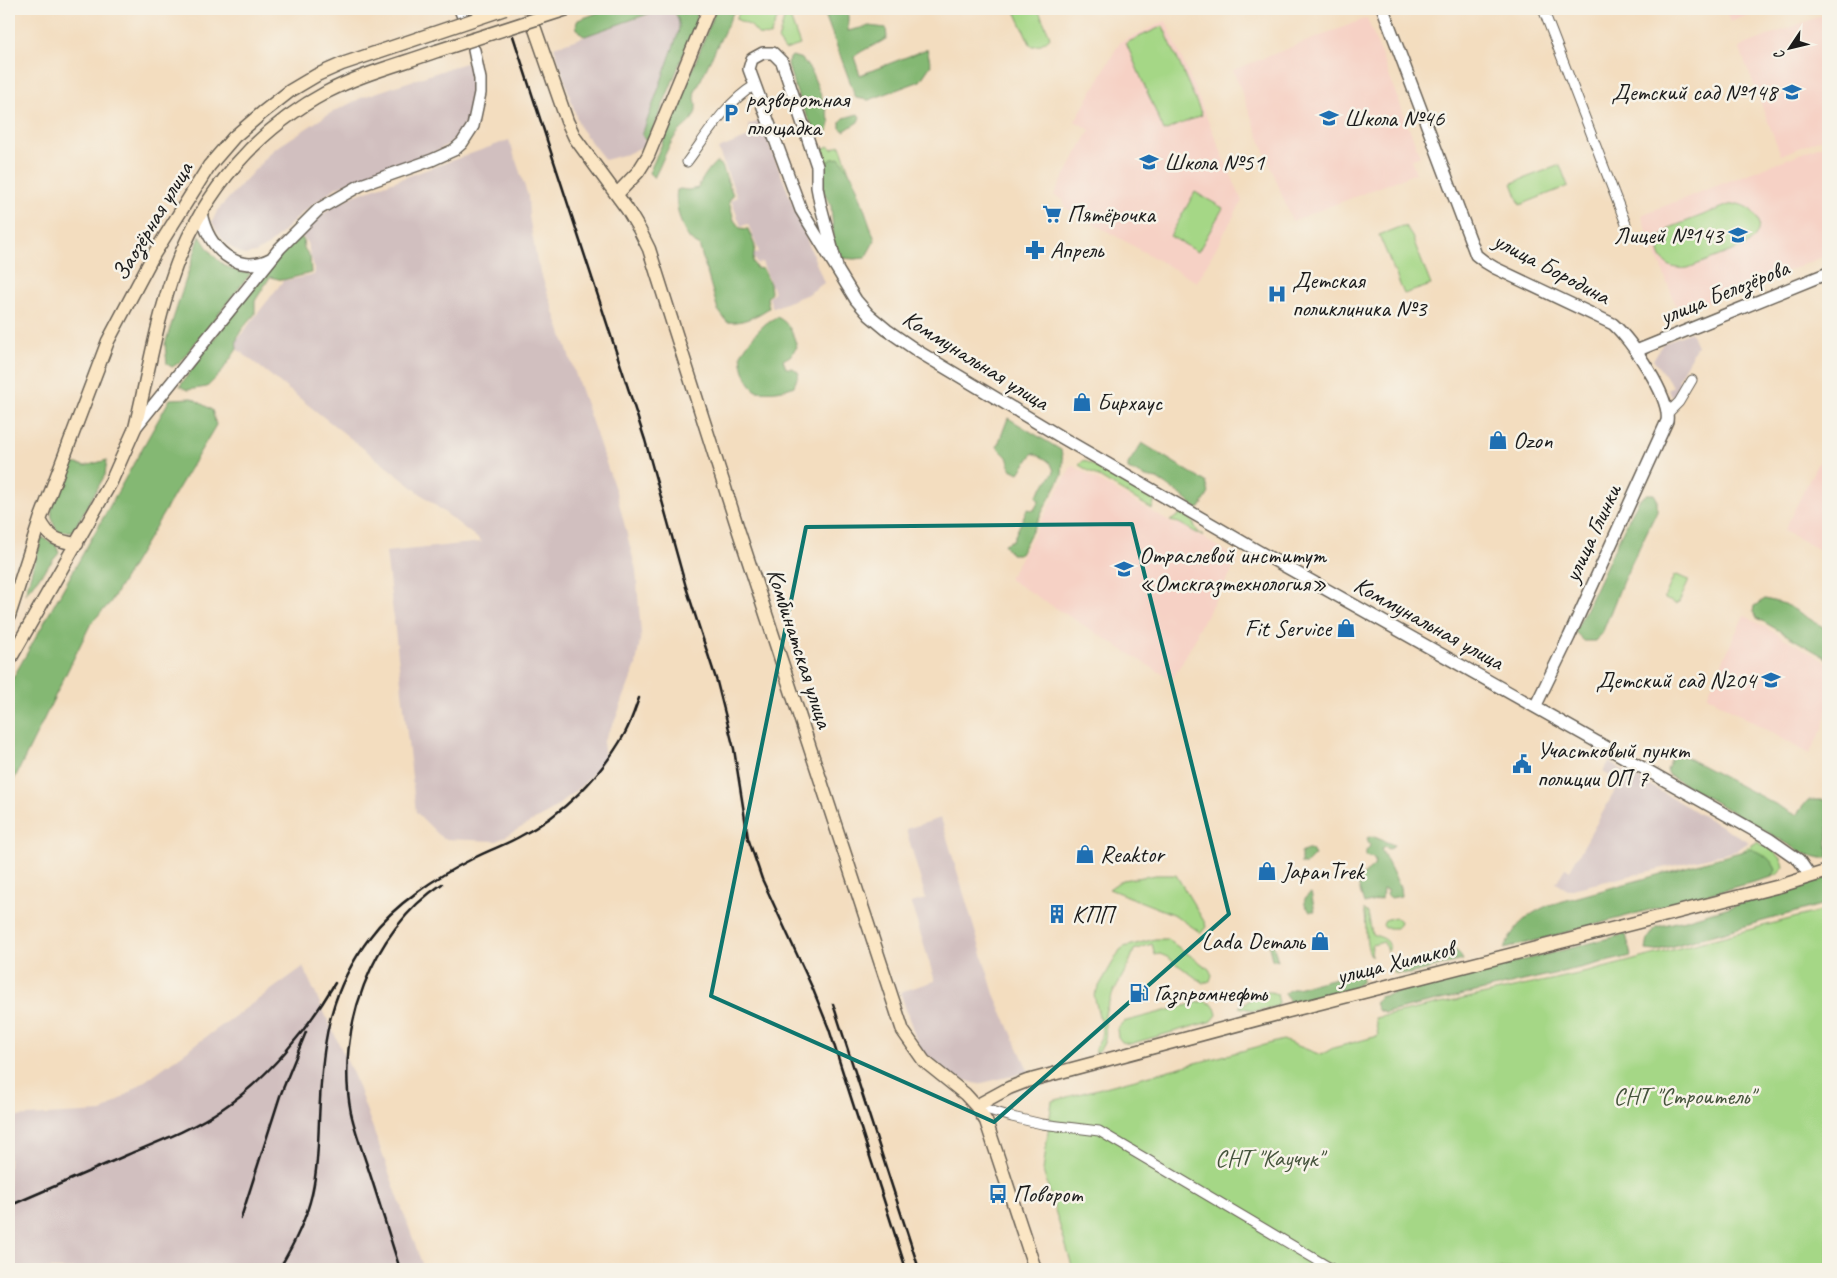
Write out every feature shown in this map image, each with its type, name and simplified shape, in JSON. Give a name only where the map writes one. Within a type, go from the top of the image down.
[{"type":"main road","name":"Заозёрная улица","points":[[9,616],[40,520],[108,341],[154,254],[208,166],[234,137],[262,113],[290,91],[317,75],[342,64],[505,9]]},
{"type":"main road","name":"Заозёрная улица","points":[[9,661],[112,482],[135,428],[164,303],[176,266],[210,196],[227,173],[272,128],[309,102],[349,82],[567,9]]},
{"type":"main road","points":[[617,194],[638,172],[648,156],[703,15],[709,9]]},
{"type":"main road","name":"Комбинатская улица","points":[[535,29],[567,121],[575,138],[617,194],[649,249],[739,532],[903,1031],[924,1061],[959,1089],[976,1106],[986,1121],[1035,1269]]},
{"type":"main road","points":[[40,520],[45,530],[52,537],[62,542],[77,544]]},
{"type":"main road","name":"улица Химиков","points":[[976,1106],[1009,1088],[1036,1079],[1294,1010],[1780,886],[1828,871]]},
{"type":"street","name":"улица Бородина","points":[[1383,9],[1476,255],[1495,268],[1613,324],[1624,333],[1657,386],[1668,413]]},
{"type":"street","points":[[1543,9],[1626,224]]},
{"type":"street","name":"Заозёрная улица","points":[[135,428],[273,257],[319,210],[338,196],[361,185],[432,160],[454,150],[462,143],[473,126],[480,93],[480,79],[474,50]]},
{"type":"street","name":"Коммунальная улица","points":[[837,267],[817,188],[818,166],[782,62],[773,53],[763,53],[752,59],[749,69],[801,210],[856,300],[869,315],[887,330],[919,352],[1061,437],[1249,546],[1769,839],[1798,860],[1810,876]]},
{"type":"street","points":[[687,162],[724,112],[743,92],[755,85]]},
{"type":"street","points":[[201,213],[208,235],[223,254],[236,261],[252,264],[262,263],[273,257]]},
{"type":"street","name":"улица Белозёрова","points":[[1636,351],[1828,273]]},
{"type":"street","name":"улица Глинки","points":[[1535,707],[1569,637],[1667,421],[1668,413],[1679,402],[1692,380]]},
{"type":"street","points":[[976,1106],[1042,1124],[1099,1132],[1332,1269]]},
{"type":"highlighted area","points":[[1132,524],[1229,914],[994,1122],[711,996],[806,527]]},
{"type":"shaded area","points":[[1725,9],[1764,9],[1730,22]]},
{"type":"shaded area","points":[[662,10],[672,12],[680,23],[678,34],[642,136],[646,145],[627,154],[605,160],[580,128],[554,47]]},
{"type":"shaded area","name":"Детский сад №148","points":[[1828,13],[1828,136],[1781,155],[1739,47]]},
{"type":"shaded area","name":"Школа №46","points":[[1367,18],[1420,156],[1411,160],[1416,173],[1292,221],[1233,70]]},
{"type":"shaded area","name":"Школа №51","points":[[1166,21],[1242,201],[1197,282],[1066,208],[1063,200],[1054,195],[1090,130],[1075,121],[1120,42]]},
{"type":"shaded area","points":[[471,61],[473,90],[470,112],[461,131],[451,142],[439,150],[337,187],[303,212],[269,245],[255,253],[244,255],[229,246],[219,235],[212,222],[217,211],[273,150],[327,115],[363,97]]},
{"type":"shaded area","points":[[760,121],[824,283],[808,294],[773,308],[769,298],[774,292],[762,262],[757,264],[753,255],[759,252],[748,224],[741,226],[731,200],[737,197],[718,149],[751,136],[748,125]]},
{"type":"shaded area","points":[[509,140],[528,196],[529,216],[537,262],[617,495],[636,570],[641,634],[636,665],[616,718],[603,742],[605,758],[585,783],[551,811],[497,841],[443,839],[416,812],[386,552],[482,542],[237,349],[236,341],[283,281],[314,275],[315,271],[307,243],[301,234],[310,224],[336,204],[356,195]]},
{"type":"shaded area","name":"Лицей №143","points":[[1828,143],[1828,255],[1679,313],[1641,215]]},
{"type":"shaded area","points":[[1691,332],[1697,346],[1678,379],[1682,385],[1677,394],[1672,397],[1668,390],[1673,386],[1653,360],[1663,343]]},
{"type":"shaded area","points":[[1828,442],[1828,554],[1784,531]]},
{"type":"shaded area","name":"Отраслевой институт «Омскгазтехнология»","points":[[1072,465],[1173,524],[1180,524],[1239,559],[1197,631],[1197,636],[1172,680],[1009,579]]},
{"type":"shaded area","name":"Детский сад N204","points":[[1744,615],[1828,663],[1828,705],[1823,728],[1809,754],[1707,696]]},
{"type":"shaded area","points":[[1609,762],[1749,842],[1736,851],[1568,890],[1556,883],[1565,868],[1570,870],[1620,782],[1603,772]]},
{"type":"shaded area","points":[[941,818],[994,994],[1029,1072],[978,1084],[954,1077],[920,1050],[900,992],[935,981],[911,903],[926,899],[906,829]]},
{"type":"shaded area","points":[[303,967],[354,1076],[424,1269],[9,1269],[9,1117],[102,1112]]},
{"type":"green space","points":[[608,9],[662,9],[585,36],[579,32],[576,26],[578,20]]},
{"type":"green space","points":[[662,9],[697,9],[697,21],[650,137],[645,140],[642,135],[679,29],[675,14],[672,11]]},
{"type":"green space","points":[[716,9],[735,9],[694,94],[696,110],[694,115],[668,147],[654,178],[649,173],[675,114]]},
{"type":"green space","points":[[741,9],[781,9],[770,36],[759,35],[751,26],[736,19]]},
{"type":"green space","points":[[787,9],[800,45],[785,50],[778,40]]},
{"type":"green space","points":[[823,9],[848,9],[848,31],[869,26],[886,28],[887,38],[854,57],[860,75],[927,49],[931,65],[920,81],[869,100],[856,98]]},
{"type":"green space","points":[[1014,9],[1038,9],[1049,34],[1049,39],[1038,45],[1031,46]]},
{"type":"green space","points":[[1163,26],[1202,115],[1164,131],[1126,43]]},
{"type":"green space","points":[[792,56],[802,59],[811,71],[824,102],[830,123],[828,131],[820,134],[809,120],[796,90],[787,62]]},
{"type":"green space","points":[[858,114],[860,117],[858,122],[844,131],[840,128],[840,122],[844,118]]},
{"type":"green space","points":[[840,145],[852,180],[825,182],[818,152],[828,146],[832,149]]},
{"type":"green space","points":[[840,158],[854,179],[875,240],[865,258],[842,258],[834,243],[831,206],[823,191],[823,166],[832,159]]},
{"type":"green space","points":[[716,162],[722,166],[733,195],[729,201],[734,220],[740,228],[748,229],[755,246],[753,261],[756,268],[763,269],[770,284],[771,293],[767,298],[769,308],[744,321],[738,322],[727,322],[718,310],[699,245],[686,234],[677,208],[677,190],[698,188],[701,181]]},
{"type":"green space","points":[[1560,165],[1568,186],[1520,205],[1512,183]]},
{"type":"green space","points":[[1195,192],[1223,208],[1198,252],[1170,236]]},
{"type":"green space","points":[[1738,204],[1752,211],[1756,216],[1758,229],[1752,241],[1745,246],[1688,268],[1670,266],[1664,261],[1660,255],[1660,240],[1672,227],[1729,205]]},
{"type":"green space","points":[[1402,226],[1406,227],[1411,234],[1431,285],[1404,294],[1379,235]]},
{"type":"green space","points":[[298,235],[303,239],[304,248],[310,257],[311,273],[283,280],[270,277],[255,301],[255,314],[239,334],[237,349],[220,374],[207,387],[187,390],[180,386],[237,309]]},
{"type":"green space","points":[[200,236],[220,262],[234,270],[251,273],[180,362],[172,367],[167,364],[165,344]]},
{"type":"green space","points":[[777,317],[788,326],[797,347],[790,356],[783,360],[786,368],[793,368],[799,373],[794,386],[775,391],[756,391],[745,374],[741,354],[761,328]]},
{"type":"green space","points":[[192,398],[212,410],[216,425],[110,603],[91,623],[9,790],[9,685],[170,399]]},
{"type":"green space","points":[[1008,418],[1061,450],[1063,460],[1062,475],[1020,554],[1011,554],[1004,544],[1013,540],[1027,509],[1034,510],[1039,501],[1036,496],[1054,472],[1049,462],[1033,453],[1019,473],[1011,469],[1007,457],[997,447]]},
{"type":"green space","points":[[1142,443],[1206,482],[1209,493],[1200,508],[1197,509],[1180,494],[1157,479],[1146,477],[1128,469],[1128,464]]},
{"type":"green space","points":[[107,460],[105,475],[73,531],[59,532],[54,524],[52,507],[57,488],[69,462],[85,466]]},
{"type":"green space","points":[[1084,460],[1155,499],[1152,509],[1079,465]]},
{"type":"green space","points":[[1647,494],[1654,494],[1657,499],[1657,511],[1623,581],[1603,631],[1595,641],[1584,641],[1575,632],[1627,522],[1639,500]]},
{"type":"green space","points":[[1182,513],[1191,519],[1202,536],[1179,523],[1170,521]]},
{"type":"green space","points":[[42,537],[56,545],[59,553],[25,594]]},
{"type":"green space","points":[[1677,575],[1688,580],[1688,583],[1679,602],[1676,604],[1665,599],[1665,596],[1674,576]]},
{"type":"green space","points":[[1765,599],[1785,604],[1828,630],[1828,659],[1757,618],[1753,612],[1754,606]]},
{"type":"green space","points":[[1678,753],[1796,815],[1808,800],[1828,800],[1828,858],[1805,854],[1670,776],[1667,770],[1672,758]]},
{"type":"green space","points":[[1372,836],[1394,845],[1392,848],[1388,849],[1385,846],[1381,849],[1400,887],[1401,896],[1391,898],[1387,895],[1388,891],[1383,889],[1382,899],[1364,904],[1357,880],[1374,866],[1375,861],[1373,858],[1366,856],[1366,851],[1370,846],[1367,838]]},
{"type":"green space","points":[[1757,842],[1774,852],[1783,862],[1784,867],[1777,875],[1768,878],[1737,854]]},
{"type":"green space","points":[[1751,849],[1772,862],[1776,870],[1772,877],[1504,949],[1517,927],[1527,917],[1549,905]]},
{"type":"green space","points":[[1312,850],[1315,855],[1306,864],[1301,864],[1301,853]]},
{"type":"green space","points":[[1156,875],[1176,875],[1205,923],[1206,927],[1201,933],[1175,915],[1109,889],[1122,880]]},
{"type":"green space","points":[[1828,878],[1828,903],[1655,951],[1646,950],[1648,939],[1656,927]]},
{"type":"green space","points":[[1311,893],[1315,911],[1310,911],[1304,901]]},
{"type":"green space","points":[[1364,909],[1368,913],[1372,934],[1387,941],[1389,950],[1387,952],[1384,942],[1372,945],[1371,956],[1366,939]]},
{"type":"green space","points":[[1828,909],[1828,1269],[1073,1269],[1043,1171],[1052,1101],[1283,1040],[1321,1055],[1333,1048],[1378,1036],[1375,1018],[1592,971]]},
{"type":"green space","points":[[1395,917],[1400,921],[1399,925],[1396,928],[1385,928],[1383,925],[1385,920]]},
{"type":"green space","points":[[1626,934],[1631,956],[1385,1013],[1378,1010],[1375,1003],[1379,997]]},
{"type":"green space","points":[[1271,936],[1278,961],[1272,959],[1267,939]]},
{"type":"green space","points":[[1155,939],[1167,939],[1209,969],[1212,975],[1210,981],[1203,983],[1167,957],[1160,954],[1155,955],[1152,944],[1134,950],[1113,992],[1105,1013],[1105,1040],[1098,1052],[1095,1052],[1103,1033],[1094,995],[1120,950],[1124,947]]},
{"type":"green space","points":[[1455,950],[1463,960],[1409,974],[1394,973],[1392,969],[1397,965]]},
{"type":"green space","points":[[1355,973],[1361,975],[1362,981],[1357,986],[1341,993],[1295,1004],[1290,1003],[1285,993],[1289,990]]},
{"type":"green space","points":[[1261,992],[1277,994],[1279,1003],[1277,1006],[1256,1011],[1239,1007]]},
{"type":"green space","points":[[1203,1001],[1212,1004],[1216,1010],[1217,1015],[1212,1021],[1130,1044],[1122,1042],[1118,1037],[1117,1029],[1123,1022]]},
{"type":"tunnel","points":[[528,9],[535,29]]},
{"type":"tunnel","points":[[463,17],[473,49]]},
{"type":"railway","points":[[513,36],[645,440],[686,587],[717,682],[734,749],[748,838],[762,879],[812,987],[829,1029],[906,1269]]},
{"type":"railway","points":[[279,1269],[298,1233],[312,1194],[317,1159],[321,1077],[327,1034],[338,995],[346,975],[357,956],[370,937],[391,913],[417,892],[460,865],[535,828],[566,806],[593,779],[615,749],[627,729],[639,698]]},
{"type":"railway","points":[[400,1269],[351,1113],[347,1082],[348,1049],[354,1017],[364,985],[378,955],[396,928],[417,904],[442,884]]},
{"type":"railway","points":[[9,1206],[176,1134],[200,1123],[222,1109],[255,1083],[285,1052],[312,1018],[335,983]]},
{"type":"railway","points":[[833,1004],[919,1269]]},
{"type":"railway","points":[[241,1218],[280,1096],[306,1032]]},
{"type":"place","name":"Детский сад №148","points":[[1792,92]]},
{"type":"place","name":"разворотная площадка","points":[[731,113]]},
{"type":"place","name":"Школа №46","points":[[1329,118]]},
{"type":"place","name":"Школа №51","points":[[1149,162]]},
{"type":"place","name":"Пятёрочка","points":[[1052,214]]},
{"type":"place","name":"Лицей №143","points":[[1738,235]]},
{"type":"place","name":"Апрель","points":[[1035,250]]},
{"type":"place","name":"Детская поликлиника №3","points":[[1277,294]]},
{"type":"place","name":"Бирхаус","points":[[1082,402]]},
{"type":"place","name":"Ozon","points":[[1498,440]]},
{"type":"place","name":"Отраслевой институт «Омскгазтехнология»","points":[[1124,569]]},
{"type":"place","name":"Fit Service","points":[[1346,628]]},
{"type":"place","name":"Детский сад N204","points":[[1771,680]]},
{"type":"place","name":"Участковый пункт полиции ОП 7","points":[[1522,764]]},
{"type":"place","name":"Reaktor","points":[[1085,854]]},
{"type":"place","name":"JapanTrek","points":[[1267,871]]},
{"type":"place","name":"КПП","points":[[1057,914]]},
{"type":"place","name":"Lada Dеталь","points":[[1320,941]]},
{"type":"place","name":"Газпромнефть","points":[[1139,993]]},
{"type":"place","name":"Поворот","points":[[998,1194]]},
{"type":"park label","name":"СНТ \"Строитель\"","points":[[1684,1096]]},
{"type":"park label","name":"СНТ \"Каучук\"","points":[[1269,1158]]}]
